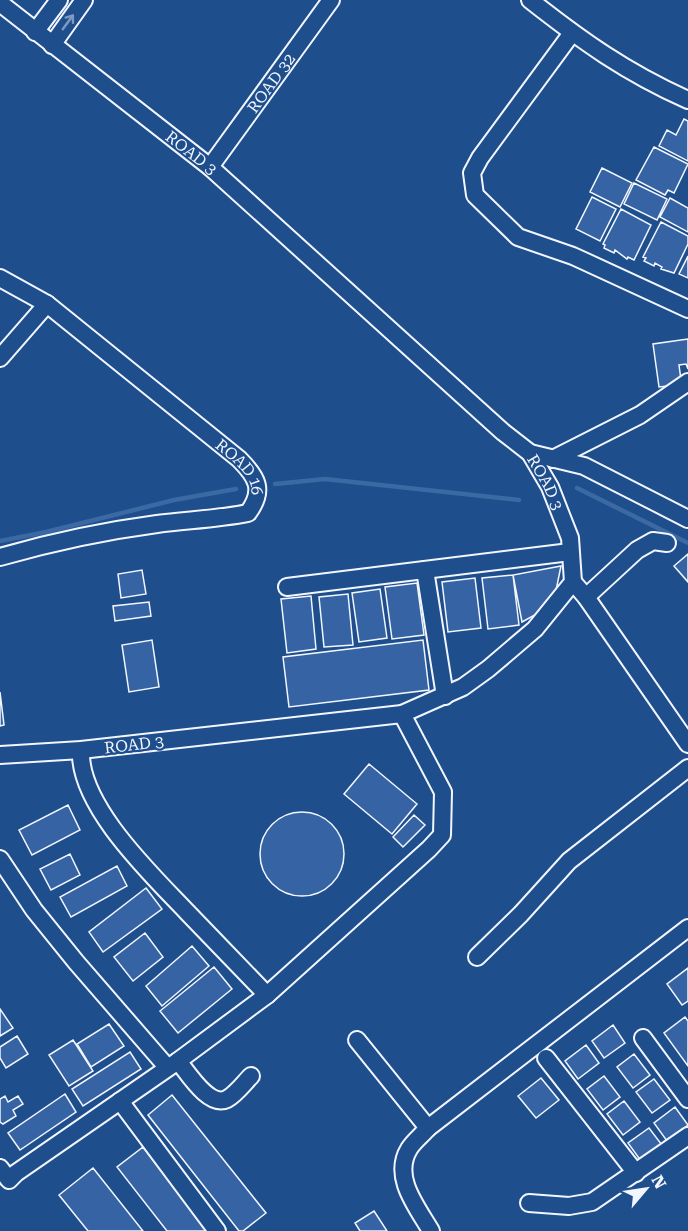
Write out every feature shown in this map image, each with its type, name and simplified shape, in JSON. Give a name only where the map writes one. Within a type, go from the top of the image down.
[{"type":"street","points":[[35,32],[59,0]]},
{"type":"street","points":[[52,45],[84,0]]},
{"type":"street","name":"ROAD 32","points":[[210,167],[331,0]]},
{"type":"street","points":[[530,0],[618,65],[688,100]]},
{"type":"street","name":"ROAD 3","points":[[0,3],[210,167],[503,432],[530,453],[550,487],[570,538],[573,582],[535,629],[472,681],[445,696],[402,714],[81,750],[0,755]]},
{"type":"street","points":[[572,33],[480,158],[472,173],[476,195],[518,237],[573,256],[688,309]]},
{"type":"street","name":"ROAD 16","points":[[0,278],[47,304],[239,459],[250,470],[258,487],[257,501],[248,513],[225,518],[158,524],[48,543],[0,557]]},
{"type":"street","points":[[0,358],[47,304]]},
{"type":"street","points":[[553,459],[640,415],[688,382]]},
{"type":"street","points":[[530,453],[584,466],[688,519]]},
{"type":"street","points":[[586,597],[637,550],[653,541],[667,543]]},
{"type":"street","points":[[287,587],[570,552]]},
{"type":"street","points":[[425,570],[445,696]]},
{"type":"street","points":[[573,582],[586,597],[688,744]]},
{"type":"street","points":[[3,1179],[16,1173],[120,1101],[267,995],[442,836],[443,792],[402,714]]},
{"type":"street","points":[[81,750],[80,764],[91,794],[126,848],[267,995]]},
{"type":"street","points":[[477,957],[521,914],[569,861],[688,768]]},
{"type":"street","points":[[0,859],[34,910],[69,954],[172,1064],[208,1097],[219,1101],[228,1098],[251,1076]]},
{"type":"street","points":[[431,1231],[410,1195],[401,1169],[409,1149],[428,1128],[688,928]]},
{"type":"street","points":[[643,1038],[688,1099]]},
{"type":"street","points":[[357,1040],[428,1128]]},
{"type":"street","points":[[546,1058],[636,1173]]},
{"type":"street","points":[[120,1101],[217,1231]]},
{"type":"street","points":[[529,1203],[582,1205],[601,1197],[688,1136]]},
{"type":"building","points":[[684,119],[688,121],[688,161],[659,146],[667,130],[676,135]]},
{"type":"building","points":[[654,147],[688,164],[674,193],[668,190],[665,195],[636,180]]},
{"type":"building","points":[[602,168],[632,183],[620,207],[590,192]]},
{"type":"building","points":[[634,183],[667,199],[657,220],[624,204]]},
{"type":"building","points":[[592,197],[616,209],[600,241],[576,229]]},
{"type":"building","points":[[670,198],[688,208],[688,232],[660,217]]},
{"type":"building","points":[[621,209],[651,225],[634,260],[628,257],[627,259],[615,250],[614,253],[604,248],[603,244]]},
{"type":"building","points":[[661,222],[688,236],[688,244],[674,273],[661,269],[662,267],[655,263],[654,266],[644,261],[646,258],[643,257]]},
{"type":"building","points":[[688,256],[688,278],[679,274]]},
{"type":"building","points":[[688,339],[688,369],[686,364],[679,365],[681,380],[676,380],[677,385],[659,387],[653,344]]},
{"type":"building","points":[[688,554],[688,582],[674,566]]},
{"type":"building","points":[[561,566],[553,605],[522,622],[513,575]]},
{"type":"building","points":[[142,570],[146,594],[121,598],[118,574]]},
{"type":"building","points":[[513,575],[519,625],[488,629],[482,578]]},
{"type":"building","points":[[475,578],[481,628],[448,632],[442,582]]},
{"type":"building","points":[[417,583],[424,635],[392,639],[385,587]]},
{"type":"building","points":[[380,589],[387,638],[359,642],[352,593]]},
{"type":"building","points":[[348,594],[353,645],[324,647],[319,597]]},
{"type":"building","points":[[311,596],[316,649],[287,653],[281,599]]},
{"type":"building","points":[[149,602],[151,616],[115,621],[113,606]]},
{"type":"building","points":[[152,640],[159,687],[129,692],[122,645]]},
{"type":"building","points":[[423,640],[429,690],[289,707],[283,657]]},
{"type":"building","points":[[0,692],[4,725],[0,726]]},
{"type":"building","points":[[369,764],[417,804],[392,834],[344,794]]},
{"type":"building","points":[[68,805],[80,830],[32,855],[19,830]]},
{"type":"building","points":[[294,812],[310,812],[326,819],[337,830],[344,846],[341,870],[332,884],[310,896],[294,896],[278,889],[267,878],[260,862],[260,846],[267,830],[278,819]]},
{"type":"building","points":[[414,815],[425,825],[403,847],[393,837]]},
{"type":"building","points":[[70,854],[80,875],[51,890],[40,869]]},
{"type":"building","points":[[117,866],[127,886],[71,917],[60,897]]},
{"type":"building","points":[[146,888],[162,909],[103,952],[89,932]]},
{"type":"building","points":[[145,933],[163,957],[133,981],[114,957]]},
{"type":"building","points":[[192,946],[209,966],[162,1006],[146,986]]},
{"type":"building","points":[[214,967],[232,989],[178,1033],[160,1011]]},
{"type":"building","points":[[688,968],[688,1001],[682,1005],[667,984]]},
{"type":"building","points":[[0,1009],[13,1028],[0,1036]]},
{"type":"building","points":[[685,1017],[688,1021],[688,1066],[664,1033]]},
{"type":"building","points":[[109,1024],[124,1046],[91,1067],[77,1044]]},
{"type":"building","points":[[613,1025],[625,1043],[604,1058],[592,1041]]},
{"type":"building","points":[[17,1036],[28,1054],[6,1068],[0,1058],[0,1047]]},
{"type":"building","points":[[73,1040],[93,1071],[69,1086],[49,1055]]},
{"type":"building","points":[[586,1045],[599,1063],[578,1079],[565,1061]]},
{"type":"building","points":[[130,1052],[141,1069],[83,1106],[72,1089]]},
{"type":"building","points":[[634,1054],[650,1075],[633,1088],[617,1067]]},
{"type":"building","points":[[604,1076],[620,1097],[603,1110],[587,1089]]},
{"type":"building","points":[[541,1078],[559,1100],[536,1118],[518,1096]]},
{"type":"building","points":[[654,1079],[670,1100],[652,1113],[636,1092]]},
{"type":"building","points":[[65,1094],[76,1112],[20,1150],[8,1133]]},
{"type":"building","points":[[172,1095],[266,1213],[243,1231],[239,1231],[148,1115]]},
{"type":"building","points":[[5,1096],[8,1102],[18,1096],[23,1104],[13,1110],[16,1116],[3,1124],[0,1122],[0,1099]]},
{"type":"building","points":[[624,1101],[640,1122],[623,1135],[607,1114]]},
{"type":"building","points":[[675,1107],[688,1125],[667,1141],[654,1123]]},
{"type":"building","points":[[649,1128],[662,1145],[641,1161],[628,1143]]},
{"type":"building","points":[[143,1147],[209,1231],[167,1231],[117,1167]]},
{"type":"building","points":[[93,1168],[143,1231],[88,1231],[59,1195]]},
{"type":"building","points":[[374,1211],[387,1231],[360,1231],[355,1223]]},
{"type":"waterway","points":[[275,484],[325,479],[519,500]]},
{"type":"waterway","points":[[577,488],[688,543]]},
{"type":"waterway","points":[[0,541],[174,500],[236,489]]}]
